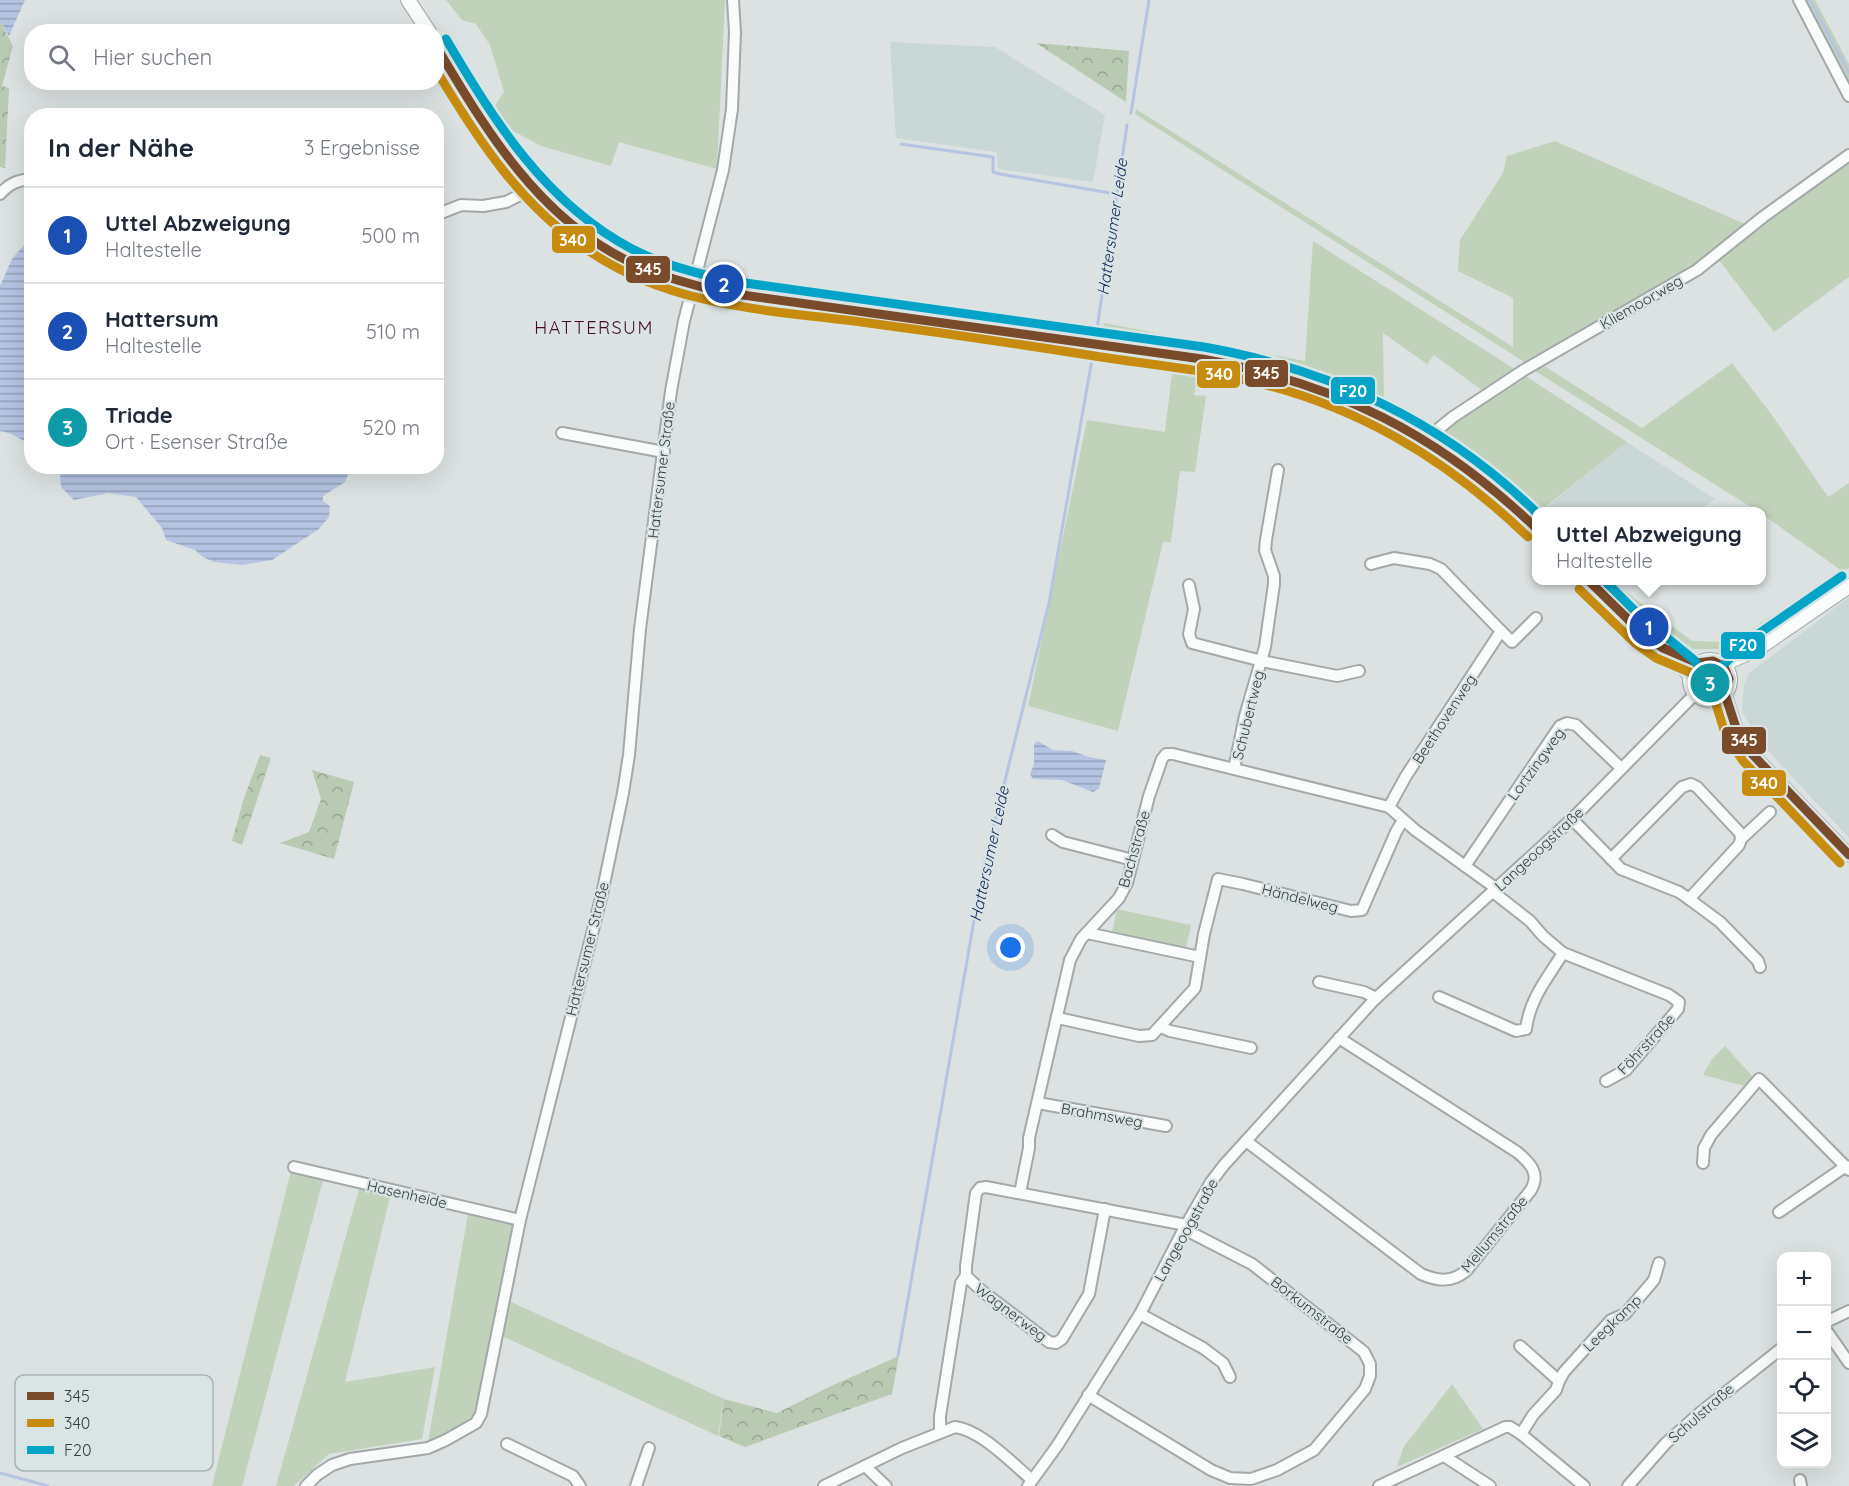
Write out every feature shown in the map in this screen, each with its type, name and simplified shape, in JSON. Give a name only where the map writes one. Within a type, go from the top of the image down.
[{"type":"main road","points":[[408,0],[424,24]]},
{"type":"main road","points":[[444,58],[488,132],[529,186],[569,222],[602,245],[650,271],[693,286],[740,296],[953,322],[1232,365],[1308,384],[1379,413],[1426,439],[1494,489],[1532,524]]},
{"type":"main road","points":[[1592,585],[1623,617],[1694,669]]},
{"type":"main road","points":[[1726,670],[1849,586]]},
{"type":"main road","points":[[1710,660],[1726,670],[1730,682],[1719,697],[1707,700],[1695,694],[1690,682],[1694,669],[1710,660]]},
{"type":"street","name":"Hattersumer Straße","points":[[306,1486],[332,1465],[350,1459],[428,1448],[446,1440],[476,1423],[484,1403],[520,1220],[602,894],[623,793],[629,755],[641,618],[671,391],[684,321],[723,170],[732,109],[735,32],[733,0]]},
{"type":"street","points":[[1798,0],[1849,96]]},
{"type":"street","name":"Kliemoorweg","points":[[1426,439],[1454,417],[1524,370],[1697,270],[1763,217],[1849,155]]},
{"type":"street","points":[[0,194],[7,186],[24,180]]},
{"type":"street","points":[[444,212],[460,206],[483,206],[506,202],[518,196],[529,186]]},
{"type":"street","points":[[562,433],[664,452]]},
{"type":"street","name":"Schubertweg","points":[[1234,769],[1245,716],[1262,661],[1274,584],[1274,576],[1265,550],[1278,470]]},
{"type":"street","points":[[1371,564],[1394,558],[1441,568],[1512,642],[1536,618]]},
{"type":"street","name":"Schubertweg","points":[[1189,585],[1194,609],[1189,634],[1192,643],[1262,661],[1336,675],[1359,671]]},
{"type":"street","name":"Beethovenweg","points":[[1389,807],[1406,776],[1501,631]]},
{"type":"street","name":"Langeoogstraße","points":[[1030,1483],[1057,1446],[1140,1314],[1211,1182],[1376,998],[1572,819],[1695,694]]},
{"type":"street","points":[[1719,697],[1754,755],[1849,855]]},
{"type":"street","name":"Lortzingweg","points":[[1465,866],[1560,726],[1567,723],[1576,725],[1621,768]]},
{"type":"street","name":"Bachstraße","points":[[1020,1193],[1048,1051],[1058,1018],[1070,960],[1081,939],[1119,898],[1127,883],[1149,796],[1162,759],[1166,754],[1173,753],[1389,807],[1495,891],[1563,953],[1669,995],[1679,1002]]},
{"type":"street","points":[[1611,859],[1686,785],[1697,787],[1740,833],[1742,839]]},
{"type":"street","points":[[1689,899],[1742,839],[1770,812]]},
{"type":"street","points":[[1572,819],[1621,869],[1679,892],[1720,922],[1758,961],[1760,967]]},
{"type":"street","name":"Händelweg","points":[[1161,1027],[1195,988],[1218,879],[1351,911],[1362,910],[1403,820]]},
{"type":"street","points":[[1052,835],[1063,842],[1133,860]]},
{"type":"street","points":[[1087,933],[1200,957]]},
{"type":"street","points":[[1439,997],[1516,1031],[1526,1029],[1528,1011],[1534,998],[1563,953]]},
{"type":"street","points":[[1319,982],[1365,992],[1376,998]]},
{"type":"street","name":"Föhrstraße","points":[[1605,1081],[1626,1070],[1678,1009],[1679,1002]]},
{"type":"street","points":[[1058,1018],[1147,1037],[1161,1027],[1170,1031],[1251,1048]]},
{"type":"street","name":"Mellumstraße","points":[[1246,1141],[1421,1274],[1435,1280],[1448,1280],[1466,1271],[1531,1190],[1535,1180],[1530,1162],[1339,1038]]},
{"type":"street","points":[[1703,1162],[1704,1148],[1711,1135],[1759,1079],[1847,1168],[1779,1212]]},
{"type":"street","name":"Brahmsweg","points":[[1038,1103],[1166,1126]]},
{"type":"street","name":"Hasenheide","points":[[294,1167],[520,1220]]},
{"type":"street","name":"Wagnerweg","points":[[940,1431],[940,1416],[956,1310],[961,1282],[966,1276],[976,1193],[980,1188],[986,1187],[1020,1193]]},
{"type":"street","points":[[1020,1193],[1185,1227]]},
{"type":"street","name":"Wagnerweg","points":[[966,1276],[1049,1342],[1056,1343],[1062,1339],[1089,1293],[1105,1209]]},
{"type":"street","name":"Borkumstraße","points":[[1088,1395],[1211,1470],[1230,1478],[1251,1479],[1277,1470],[1314,1449],[1365,1389],[1370,1376],[1370,1364],[1365,1352],[1252,1264],[1185,1227]]},
{"type":"street","name":"Leegkamp","points":[[1521,1434],[1533,1415],[1556,1390],[1564,1372],[1611,1320],[1625,1314],[1654,1280],[1659,1263]]},
{"type":"street","points":[[1831,1320],[1849,1311]]},
{"type":"street","points":[[1140,1314],[1203,1348],[1223,1363],[1230,1377]]},
{"type":"street","points":[[1831,1336],[1849,1363]]},
{"type":"street","points":[[1520,1346],[1559,1381]]},
{"type":"street","name":"Schulstraße","points":[[1628,1486],[1666,1443],[1777,1352]]},
{"type":"street","points":[[824,1486],[955,1426],[971,1432],[1006,1457],[1030,1483]]},
{"type":"street","points":[[1379,1486],[1505,1427],[1510,1427],[1584,1486]]},
{"type":"street","points":[[507,1444],[577,1481]]},
{"type":"street","points":[[636,1486],[649,1448]]},
{"type":"street","points":[[1444,1456],[1490,1486]]},
{"type":"street","points":[[865,1466],[886,1486]]},
{"type":"shaded area","points":[[890,42],[995,47],[1105,115],[1093,182],[998,169],[997,152],[896,138]]},
{"type":"shaded area","points":[[1627,442],[1715,499],[1704,507],[1546,507]]},
{"type":"shaded area","points":[[1849,597],[1849,838],[1760,742],[1742,711],[1744,684],[1749,673]]},
{"type":"green space","points":[[446,0],[725,0],[717,169],[619,142],[611,166],[541,146],[513,131],[508,140],[491,112],[504,92],[490,45],[476,24],[462,20]]},
{"type":"green space","points":[[1805,0],[1815,0],[1849,64],[1849,83]]},
{"type":"green space","points":[[0,21],[13,46],[2,86],[9,88],[5,168],[0,167]]},
{"type":"green space","points":[[1036,43],[1129,51],[1126,102]]},
{"type":"green space","points":[[1136,109],[1513,347],[1513,298],[1458,271],[1460,240],[1503,173],[1507,156],[1555,141],[1745,224],[1691,267],[1526,363],[1135,114]]},
{"type":"green space","points":[[1849,161],[1849,277],[1774,332],[1718,259],[1765,221]]},
{"type":"green space","points":[[1313,241],[1516,370],[1483,391],[1434,355],[1427,364],[1383,333],[1384,402],[1304,370],[1240,354],[1103,331],[1104,323],[1305,361]]},
{"type":"green space","points":[[1732,363],[1772,415],[1828,497],[1849,483],[1849,568],[1842,571],[1766,517],[1766,507],[1751,507],[1532,369],[1541,364],[1642,428]]},
{"type":"green space","points":[[1173,365],[1199,366],[1194,395],[1206,396],[1195,472],[1180,471],[1171,542],[1163,542],[1118,731],[1028,706],[1087,420],[1165,432]]},
{"type":"green space","points":[[1524,375],[1627,442],[1545,507],[1535,507],[1514,488],[1440,433]]},
{"type":"green space","points":[[1618,586],[1692,641],[1732,642],[1796,600],[1803,602],[1738,646],[1730,649],[1693,649],[1620,598],[1613,590]]},
{"type":"green space","points":[[260,755],[271,758],[242,845],[232,841],[244,798]]},
{"type":"green space","points":[[312,770],[354,782],[334,859],[280,843],[309,832],[321,799]]},
{"type":"green space","points":[[1117,909],[1191,925],[1186,948],[1112,932]]},
{"type":"green space","points":[[1725,1046],[1752,1076],[1745,1086],[1703,1075],[1712,1059]]},
{"type":"green space","points":[[291,1171],[323,1180],[242,1486],[212,1486]]},
{"type":"green space","points":[[359,1189],[390,1197],[345,1382],[435,1367],[422,1439],[329,1454],[294,1486],[276,1486]]},
{"type":"green space","points":[[468,1214],[512,1224],[483,1393],[475,1414],[463,1426],[428,1442]]},
{"type":"green space","points":[[509,1301],[724,1399],[718,1436],[502,1336]]},
{"type":"green space","points":[[899,1356],[892,1394],[745,1447],[719,1436],[724,1399],[777,1413]]},
{"type":"green space","points":[[1452,1384],[1483,1429],[1397,1467],[1403,1448]]},
{"type":"water","points":[[0,0],[25,0],[9,36],[0,21]]},
{"type":"water","points":[[24,245],[24,441],[0,431],[0,286],[12,259]]},
{"type":"water","points":[[61,474],[348,474],[345,482],[323,496],[323,501],[330,506],[329,517],[319,529],[272,560],[242,565],[214,562],[195,550],[166,540],[162,528],[136,497],[108,493],[74,500],[61,487]]},
{"type":"water","points":[[1038,741],[1053,750],[1072,751],[1106,760],[1099,789],[1093,792],[1062,780],[1033,779],[1030,774],[1034,765],[1034,744]]},
{"type":"waterway","name":"Hattersumer Leide","points":[[1131,113],[1149,0]]},
{"type":"waterway","points":[[1810,0],[1849,73]]},
{"type":"waterway","name":"Hattersumer Leide","points":[[1097,329],[1127,125]]},
{"type":"waterway","points":[[901,144],[993,157],[993,172],[1116,194]]},
{"type":"waterway","name":"Hattersumer Leide","points":[[898,1356],[983,869],[1049,603],[1093,354]]},
{"type":"waterway","points":[[0,1473],[48,1486]]},
{"type":"transit line","name":"F20","points":[[446,39],[503,130],[548,184],[601,230],[654,259],[724,280],[1204,347],[1297,370],[1341,385],[1423,426],[1462,451],[1532,508]]},
{"type":"transit line","name":"345","points":[[444,59],[495,140],[541,196],[568,222],[597,244],[641,267],[721,292],[1202,359],[1251,369],[1297,382],[1341,398],[1423,440],[1461,465],[1532,524]]},
{"type":"transit line","name":"340","points":[[444,83],[485,147],[523,194],[544,215],[592,253],[653,284],[685,294],[752,308],[916,329],[1186,369],[1279,388],[1357,417],[1394,436],[1463,481],[1528,537]]},
{"type":"transit line","name":"F20","points":[[1609,585],[1637,613],[1694,660],[1701,670],[1704,686],[1711,688],[1717,682],[1721,667],[1748,641],[1842,576]]},
{"type":"transit line","name":"345","points":[[1593,585],[1643,634],[1663,648],[1698,663],[1713,661],[1724,667],[1729,679],[1725,694],[1736,728],[1753,755],[1849,855]]},
{"type":"transit line","name":"340","points":[[1579,589],[1635,643],[1656,658],[1694,674],[1711,673],[1715,675],[1717,680],[1714,698],[1725,733],[1743,761],[1840,863]]},
{"type":"place","name":"Hattersum","points":[[724,284]]},
{"type":"place","name":"Uttel Abzweigung","points":[[1649,627]]},
{"type":"place","name":"Triade","points":[[1710,683]]},
{"type":"district","name":"HATTERSUM","points":[[594,327]]}]
